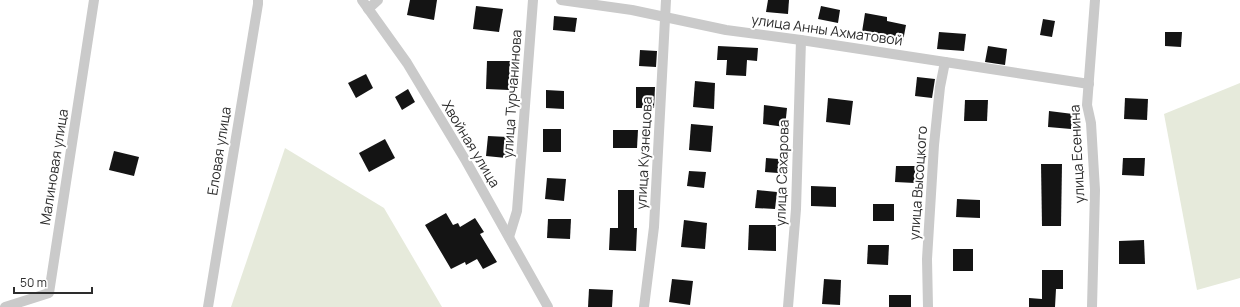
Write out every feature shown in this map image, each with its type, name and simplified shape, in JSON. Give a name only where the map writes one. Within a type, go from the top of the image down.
[{"type":"street","name":"Малиновая улица","points":[[5,307],[48,293],[94,0]]},
{"type":"street","name":"Еловая улица","points":[[208,307],[256,20],[258,0]]},
{"type":"street","name":"Хвойная улица","points":[[362,0],[407,63],[466,161],[548,307]]},
{"type":"street","points":[[368,9],[378,0]]},
{"type":"street","name":"улица Турчанинова","points":[[509,237],[517,211],[533,0]]},
{"type":"street","name":"улица Анны Ахматовой","points":[[561,0],[632,10],[726,30],[1089,84]]},
{"type":"street","name":"улица Кузнецова","points":[[644,307],[654,227],[666,0]]},
{"type":"street","name":"улица Есенина","points":[[1092,307],[1095,190],[1091,123],[1087,105],[1095,0]]},
{"type":"street","name":"улица Сахарова","points":[[788,307],[796,209],[801,40]]},
{"type":"street","name":"улица Высоцкого","points":[[928,307],[927,259],[934,145],[940,87],[945,62]]},
{"type":"shaded area","points":[[1240,83],[1240,278],[1197,290],[1164,114]]},
{"type":"shaded area","points":[[285,148],[384,208],[442,307],[231,307]]},
{"type":"building","points":[[410,0],[437,0],[434,20],[407,15]]},
{"type":"building","points":[[768,0],[789,0],[788,14],[766,12]]},
{"type":"building","points":[[476,6],[503,9],[499,32],[473,29]]},
{"type":"building","points":[[821,6],[840,10],[838,23],[818,19]]},
{"type":"building","points":[[865,13],[887,17],[887,21],[906,25],[903,41],[887,38],[888,36],[862,32]]},
{"type":"building","points":[[554,16],[577,18],[575,32],[553,30]]},
{"type":"building","points":[[1043,19],[1055,21],[1052,37],[1040,35]]},
{"type":"building","points":[[939,32],[966,34],[964,51],[937,49]]},
{"type":"building","points":[[1165,32],[1182,32],[1181,47],[1165,46]]},
{"type":"building","points":[[718,46],[758,48],[757,61],[747,60],[746,76],[726,75],[727,60],[717,60]]},
{"type":"building","points":[[988,46],[1007,49],[1005,65],[985,62]]},
{"type":"building","points":[[640,50],[657,51],[656,67],[639,66]]},
{"type":"building","points":[[487,61],[510,61],[509,90],[486,89]]},
{"type":"building","points":[[366,74],[373,88],[356,98],[348,83]]},
{"type":"building","points":[[917,77],[935,79],[932,98],[915,96]]},
{"type":"building","points":[[695,81],[715,83],[714,109],[693,107]]},
{"type":"building","points":[[636,87],[655,87],[654,108],[636,108]]},
{"type":"building","points":[[408,89],[415,102],[402,110],[395,97]]},
{"type":"building","points":[[546,90],[564,91],[564,109],[546,108]]},
{"type":"building","points":[[828,98],[853,101],[850,125],[826,122]]},
{"type":"building","points":[[1125,98],[1148,99],[1147,120],[1124,119]]},
{"type":"building","points":[[965,100],[988,100],[987,121],[964,121]]},
{"type":"building","points":[[764,105],[787,108],[785,127],[763,124]]},
{"type":"building","points":[[1049,111],[1073,114],[1071,129],[1048,127]]},
{"type":"building","points":[[691,124],[713,126],[711,152],[689,150]]},
{"type":"building","points":[[543,129],[561,129],[561,152],[543,152]]},
{"type":"building","points":[[613,130],[638,130],[637,148],[613,148]]},
{"type":"building","points":[[488,136],[508,137],[506,158],[486,156]]},
{"type":"building","points":[[385,139],[395,158],[369,172],[359,153]]},
{"type":"building","points":[[114,151],[139,157],[134,176],[109,170]]},
{"type":"building","points":[[766,158],[779,159],[778,173],[765,172]]},
{"type":"building","points":[[1123,158],[1145,158],[1144,176],[1122,175]]},
{"type":"building","points":[[1041,164],[1062,164],[1061,226],[1042,226]]},
{"type":"building","points":[[896,166],[915,166],[915,183],[895,182]]},
{"type":"building","points":[[689,171],[706,172],[704,188],[687,186]]},
{"type":"building","points":[[547,178],[566,179],[564,201],[545,199]]},
{"type":"building","points":[[811,186],[836,187],[836,207],[811,206]]},
{"type":"building","points":[[618,190],[634,190],[634,228],[637,228],[636,251],[609,250],[610,228],[618,228]]},
{"type":"building","points":[[757,190],[777,192],[775,209],[755,208]]},
{"type":"building","points":[[957,199],[980,200],[980,218],[956,217]]},
{"type":"building","points":[[873,204],[894,204],[894,221],[873,221]]},
{"type":"building","points":[[446,213],[453,225],[458,223],[460,227],[475,218],[484,232],[480,234],[497,262],[483,269],[477,259],[466,265],[465,262],[451,269],[425,225]]},
{"type":"building","points":[[548,219],[571,219],[570,239],[547,238]]},
{"type":"building","points":[[684,220],[707,223],[705,249],[681,247]]},
{"type":"building","points":[[749,225],[776,225],[776,251],[748,250]]},
{"type":"building","points":[[1144,240],[1145,264],[1119,264],[1119,241]]},
{"type":"building","points":[[868,245],[889,245],[888,265],[867,264]]},
{"type":"building","points":[[953,249],[973,249],[973,271],[953,271]]},
{"type":"building","points":[[1042,270],[1063,270],[1063,289],[1056,289],[1055,307],[1029,307],[1029,298],[1042,299]]},
{"type":"building","points":[[672,279],[693,281],[690,305],[669,302]]},
{"type":"building","points":[[824,279],[841,280],[840,305],[822,304]]},
{"type":"building","points":[[589,289],[613,290],[612,307],[588,307]]},
{"type":"building","points":[[889,295],[911,295],[911,307],[889,307]]}]
